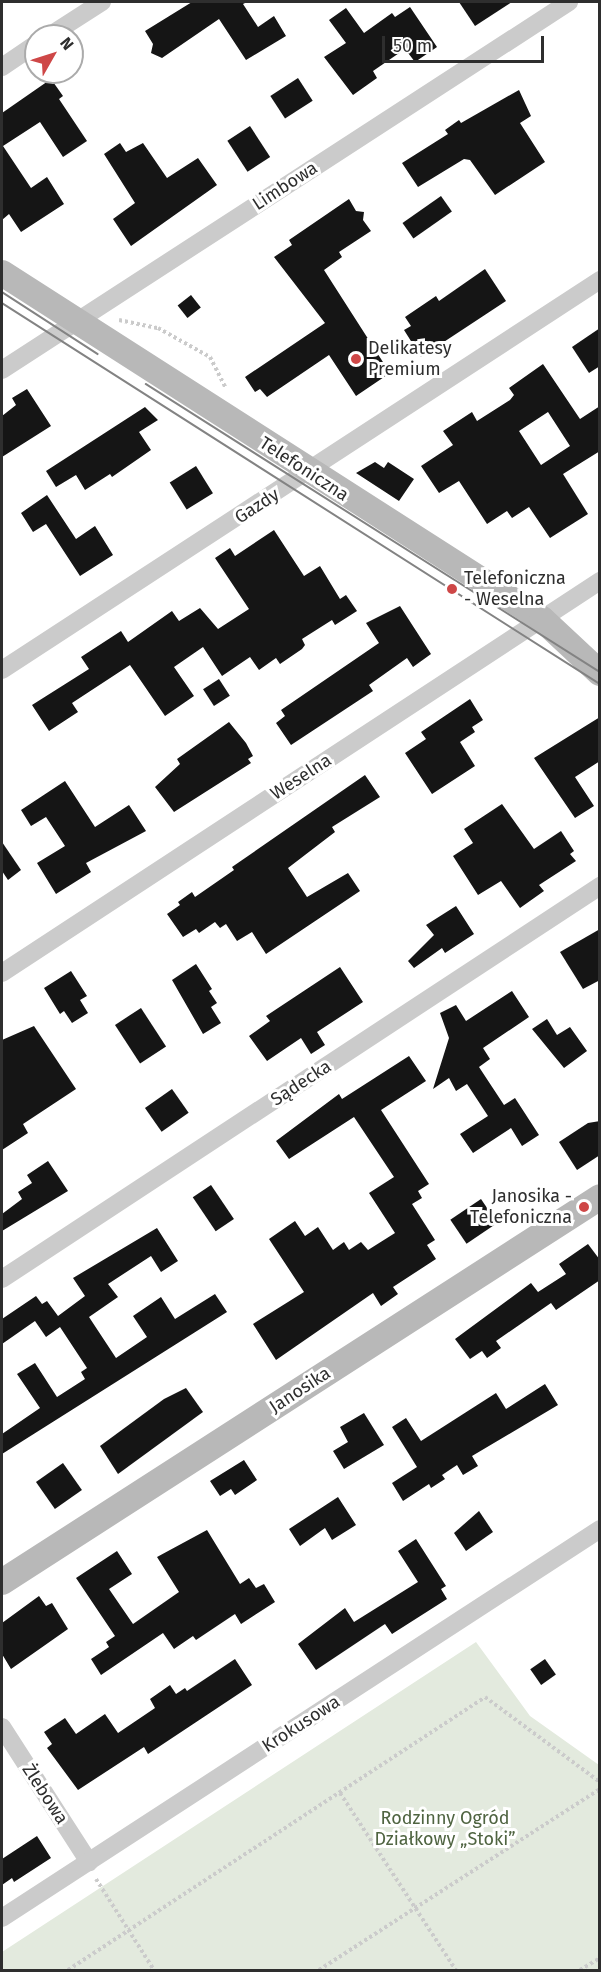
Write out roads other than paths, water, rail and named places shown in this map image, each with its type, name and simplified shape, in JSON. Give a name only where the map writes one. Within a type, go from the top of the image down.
[{"type":"street","points":[[68,24],[102,2]]},
{"type":"street","name":"Limbowa","points":[[2,370],[569,2]]},
{"type":"street","points":[[2,67],[24,52]]},
{"type":"street","name":"Telefoniczna","points":[[2,273],[83,318],[309,472],[542,619],[600,673]]},
{"type":"street","name":"Gazdy","points":[[2,670],[309,472],[600,280]]},
{"type":"street","name":"Weselna","points":[[2,973],[600,581]]},
{"type":"street","name":"Sądecka","points":[[2,1279],[600,886]]},
{"type":"street","name":"Janosika","points":[[2,1582],[600,1197]]},
{"type":"street","name":"Krokusowa","points":[[2,1918],[600,1529]]},
{"type":"street","name":"Żlebowa","points":[[2,1727],[88,1862]]},
{"type":"tram line","points":[[2,292],[98,354]]},
{"type":"tram line","points":[[2,303],[600,684]]},
{"type":"tram line","points":[[146,384],[600,672]]},
{"type":"place","name":"Delikatesy Premium","points":[[356,359]]},
{"type":"place","name":"Telefoniczna - Weselna","points":[[452,589]]},
{"type":"place","name":"Janosika - Telefoniczna","points":[[584,1207]]},
{"type":"park label","name":"Rodzinny Ogród Działkowy „Stoki”","points":[[445,1829]]}]
